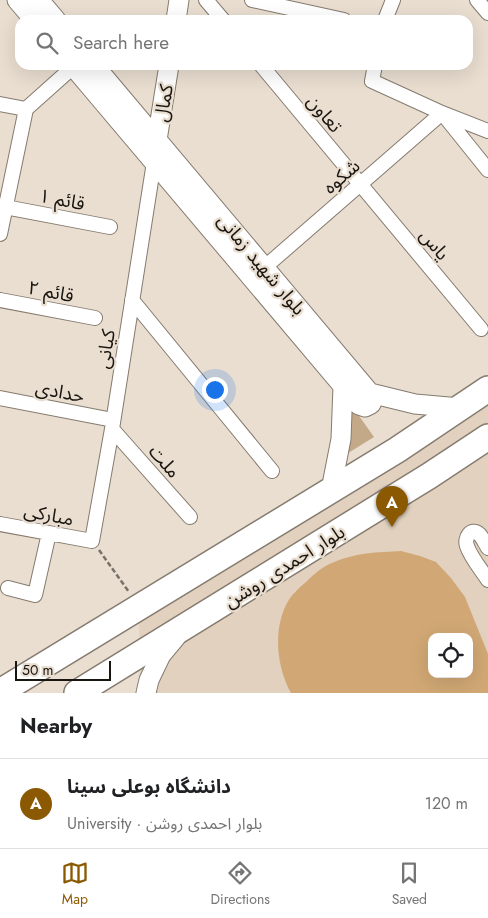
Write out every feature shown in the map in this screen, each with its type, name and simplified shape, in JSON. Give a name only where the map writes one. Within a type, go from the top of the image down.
[{"type":"highway","points":[[0,692],[411,440],[488,389]]},
{"type":"highway","name":"بلوار احمدی روشن","points":[[78,693],[429,476],[488,437]]},
{"type":"main road","points":[[17,0],[30,15]]},
{"type":"main road","points":[[39,0],[52,15]]},
{"type":"main road","points":[[177,15],[180,0]]},
{"type":"main road","name":"بلوار شهید زمانی","points":[[76,70],[359,405],[364,407],[371,404],[373,399],[370,393],[98,70]]},
{"type":"main road","name":"کمال","points":[[157,140],[168,70]]},
{"type":"main road","points":[[330,490],[341,438],[343,386]]},
{"type":"main road","points":[[370,393],[415,404],[460,408]]},
{"type":"main road","points":[[146,693],[160,655],[183,628]]},
{"type":"street","points":[[206,0],[219,15]]},
{"type":"street","points":[[252,0],[321,15]]},
{"type":"street","points":[[387,15],[393,0]]},
{"type":"street","points":[[477,0],[488,13]]},
{"type":"street","points":[[0,234],[3,206],[26,109],[69,70]]},
{"type":"street","name":"تعاون","points":[[265,70],[360,184]]},
{"type":"street","points":[[374,70],[372,81],[488,131]]},
{"type":"street","points":[[0,104],[26,109]]},
{"type":"street","points":[[442,112],[488,170]]},
{"type":"street","name":"شکوه","points":[[265,267],[442,112]]},
{"type":"street","name":"کیانی","points":[[92,541],[154,162]]},
{"type":"street","name":"یاس","points":[[360,184],[480,329]]},
{"type":"street","name":"قائم ۱","points":[[3,206],[110,227]]},
{"type":"street","name":"قائم ۲","points":[[0,300],[95,318]]},
{"type":"street","points":[[132,300],[272,471]]},
{"type":"street","name":"حدادی","points":[[0,398],[112,425]]},
{"type":"street","name":"ملت","points":[[112,425],[190,517]]},
{"type":"street","name":"مبارکی","points":[[0,524],[92,541]]},
{"type":"street","points":[[488,548],[478,533],[472,532],[467,537],[466,541],[469,549],[488,580]]},
{"type":"street","points":[[8,588],[35,595],[49,533]]},
{"type":"path","points":[[92,541],[140,606]]},
{"type":"shaded area","points":[[488,399],[488,693],[140,693],[139,621],[197,588],[397,465]]},
{"type":"shaded area","points":[[352,406],[374,437],[345,455],[351,440]]},
{"type":"shaded area","points":[[401,551],[420,556],[436,562],[451,578],[465,597],[488,654],[488,693],[291,693],[282,672],[278,649],[279,626],[290,598],[322,568],[342,559],[375,553]]},
{"type":"place","name":"دانشگاه بوعلی سینا","points":[[392,527]]}]
